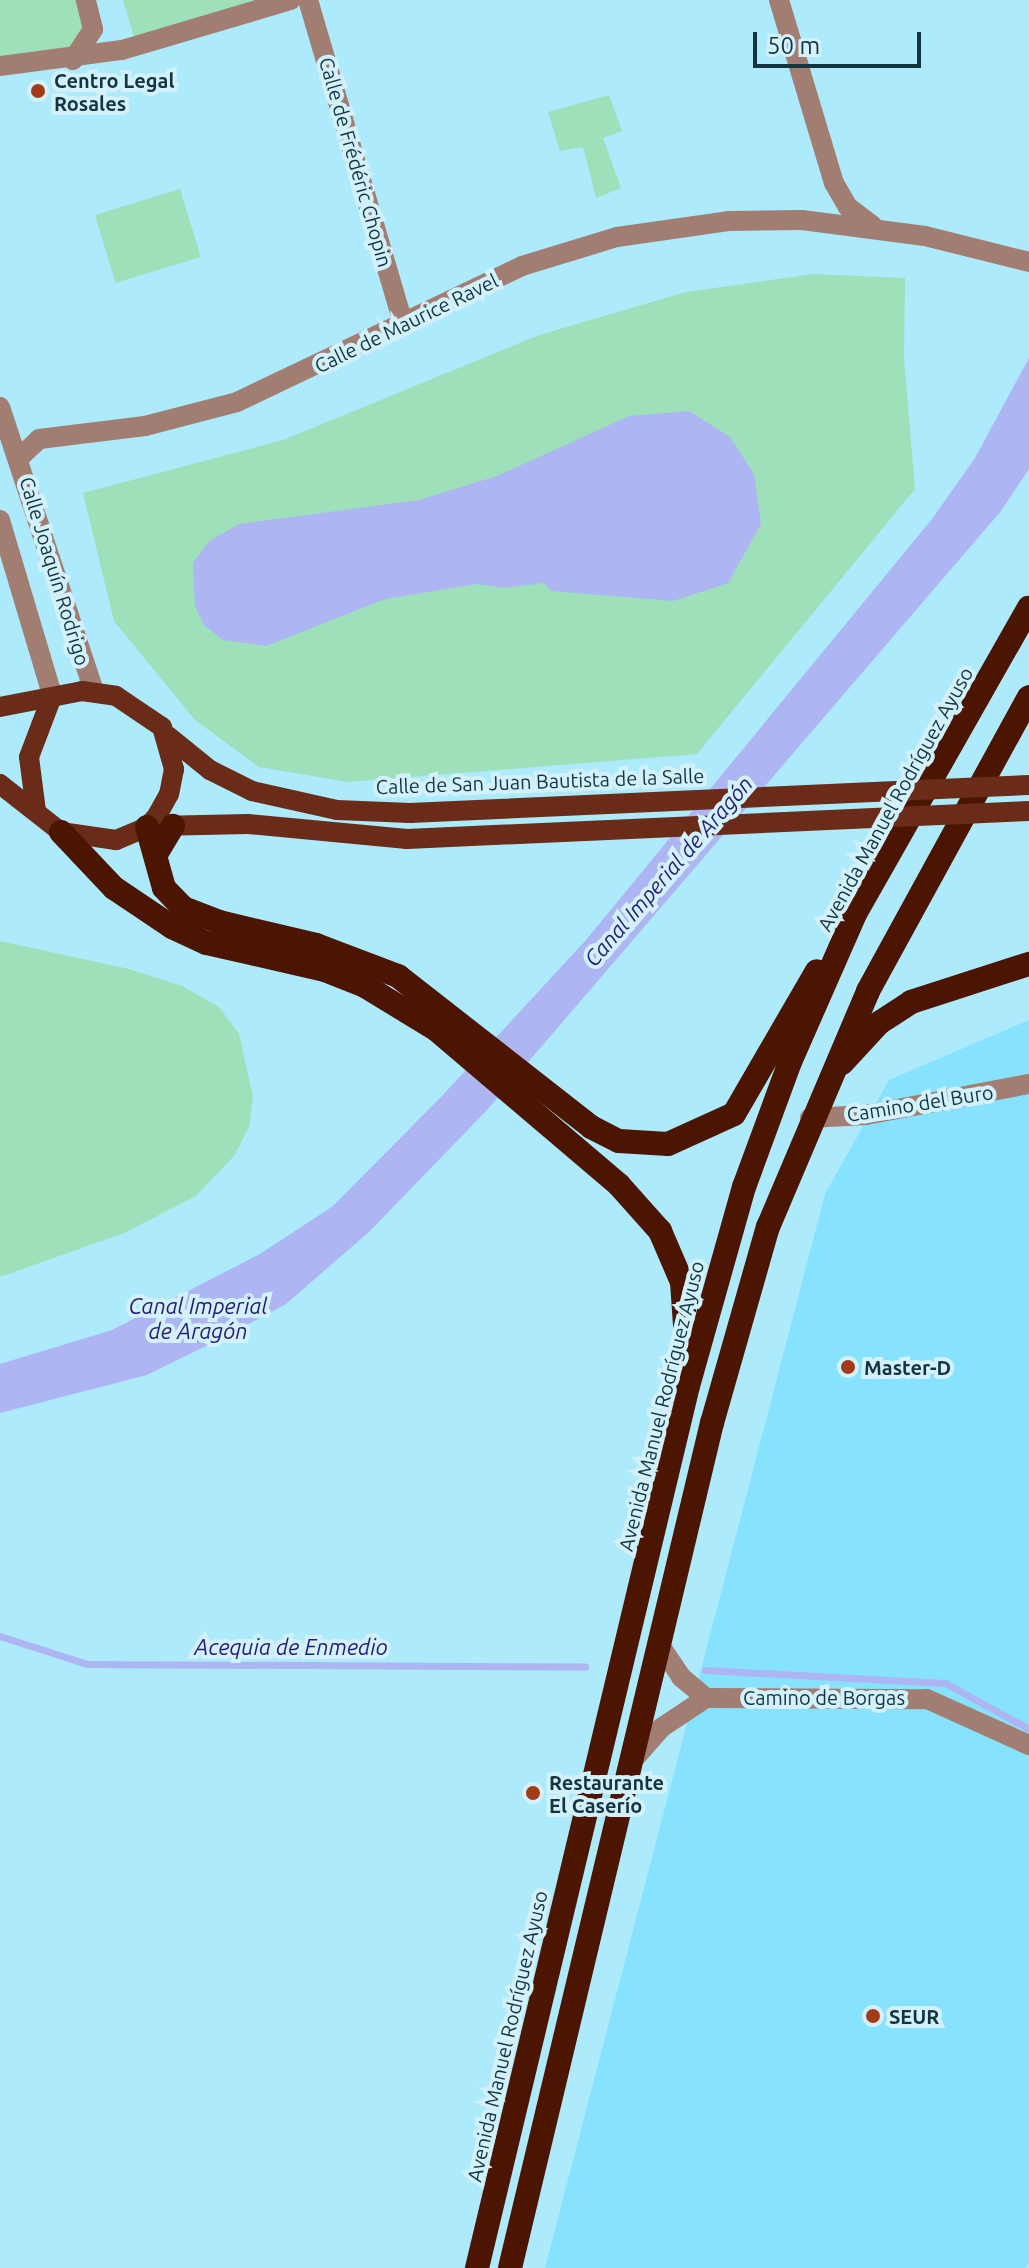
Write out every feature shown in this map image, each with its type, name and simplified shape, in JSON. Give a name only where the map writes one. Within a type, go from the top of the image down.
[{"type":"highway","name":"Avenida Manuel Rodríguez Ayuso","points":[[477,2268],[688,1386],[744,1187],[790,1062],[856,912],[1029,608]]},
{"type":"highway","points":[[510,2268],[629,1765],[750,1286],[810,1118],[868,991],[1029,697]]},
{"type":"highway","points":[[157,826],[156,854],[164,888],[192,913],[316,945],[392,987],[451,1013],[568,1110],[619,1141],[647,1146],[689,1138],[734,1114],[856,912]]},
{"type":"highway","points":[[61,832],[114,888],[172,927],[219,946],[392,987],[437,1030],[642,1208],[673,1254],[687,1311],[688,1386]]},
{"type":"highway","points":[[825,1083],[893,1012],[1029,964]]},
{"type":"main road","points":[[0,707],[94,691],[137,705],[168,736],[172,782],[157,826]]},
{"type":"main road","points":[[36,811],[29,757],[52,698]]},
{"type":"main road","name":"Calle de San Juan Bautista de la Salle","points":[[168,736],[210,770],[252,791],[337,810],[410,813],[1029,785]]},
{"type":"main road","points":[[0,784],[61,832],[103,842],[157,826],[248,824],[407,839],[1029,811]]},
{"type":"street","points":[[73,60],[93,29],[86,0]]},
{"type":"street","points":[[0,66],[73,60],[291,0]]},
{"type":"street","name":"Calle de Frédéric Chopin","points":[[308,0],[403,323]]},
{"type":"street","points":[[779,0],[832,193],[877,227]]},
{"type":"street","name":"Calle de Maurice Ravel","points":[[802,220],[832,193]]},
{"type":"street","name":"Calle de Maurice Ravel","points":[[20,457],[39,439],[145,426],[237,402],[567,250],[676,226],[802,220],[877,227],[1029,262]]},
{"type":"street","name":"Calle Joaquín Rodrigo","points":[[0,407],[20,457],[94,691]]},
{"type":"street","name":"Calle Joaquín Rodrigo","points":[[0,520],[52,698]]},
{"type":"street","name":"Camino del Buro","points":[[810,1118],[866,1115],[1029,1084]]},
{"type":"street","points":[[629,1765],[661,1728],[706,1698],[681,1677],[659,1644]]},
{"type":"street","name":"Camino de Borgas","points":[[706,1698],[927,1699],[1029,1745]]},
{"type":"shaded area","points":[[1029,1020],[1029,2263],[1025,2268],[545,2268],[825,1194],[889,1080]]},
{"type":"green space","points":[[0,0],[78,0],[87,19],[75,48],[0,60]]},
{"type":"green space","points":[[123,0],[257,0],[134,37]]},
{"type":"green space","points":[[609,95],[622,131],[603,138],[621,188],[596,198],[583,147],[560,151],[548,112]]},
{"type":"green space","points":[[180,189],[201,257],[116,283],[95,215]]},
{"type":"green space","points":[[813,274],[905,278],[904,359],[915,489],[697,754],[348,782],[259,767],[195,720],[114,621],[83,493],[283,440],[539,335],[686,292]]},
{"type":"green space","points":[[0,941],[129,969],[182,986],[219,1007],[239,1034],[253,1097],[249,1127],[234,1156],[196,1196],[124,1233],[0,1277]]},
{"type":"water","name":"Canal Imperial de Aragón","points":[[1029,358],[1029,469],[1001,511],[487,1110],[370,1231],[286,1304],[147,1375],[0,1413],[0,1364],[112,1330],[260,1254],[333,1206],[441,1097],[586,940],[932,519],[975,458]]},
{"type":"water","points":[[689,411],[730,437],[754,474],[761,524],[728,583],[673,601],[551,591],[544,583],[505,588],[477,584],[385,599],[266,646],[223,640],[204,625],[195,606],[193,563],[209,541],[239,524],[419,500],[497,476],[629,416]]},
{"type":"waterway","name":"Acequia de Enmedio","points":[[0,1636],[87,1664],[585,1667]]},
{"type":"waterway","points":[[705,1670],[945,1683],[1029,1729]]},
{"type":"place","name":"Centro Legal Rosales","points":[[38,91]]},
{"type":"place","name":"Master-D","points":[[848,1367]]},
{"type":"place","name":"Restaurante El Caserío","points":[[533,1793]]},
{"type":"place","name":"SEUR","points":[[873,2016]]}]
